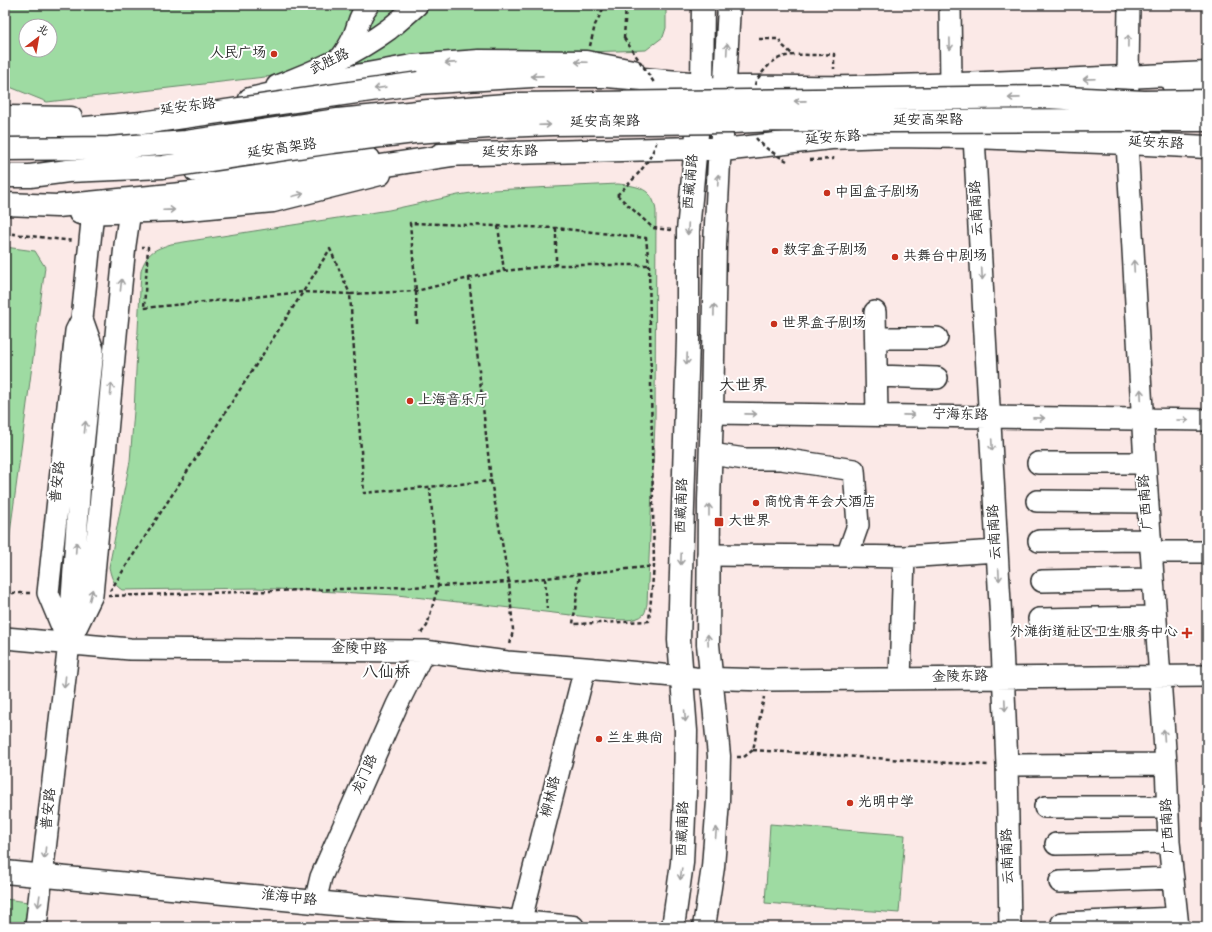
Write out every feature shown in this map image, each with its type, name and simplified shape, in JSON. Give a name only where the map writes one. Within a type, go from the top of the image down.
[{"type":"main road","name":"西藏南路","points":[[673,927],[682,863],[685,794],[686,731],[679,640],[688,339],[688,231],[702,86],[703,5]]},
{"type":"main road","name":"西藏南路","points":[[704,927],[713,867],[718,801],[719,756],[708,644],[708,555],[715,245],[719,162],[722,150],[729,5]]},
{"type":"main road","name":"延安东路","points":[[5,118],[98,118],[232,103],[328,81],[412,66],[479,61],[586,62],[702,86],[724,88],[952,84],[1207,73]]},
{"type":"main road","points":[[5,129],[85,128],[142,123],[419,83],[532,76],[607,76],[702,86]]},
{"type":"main road","name":"延安东路","points":[[1128,77],[1207,89]]},
{"type":"main road","name":"延安东路","points":[[5,141],[141,141],[189,137],[352,112],[463,102],[655,94],[702,86]]},
{"type":"main road","points":[[1046,97],[1207,89]]},
{"type":"main road","name":"延安高架路","points":[[5,149],[109,148],[186,142],[338,120],[518,104],[1046,97],[1144,102],[1207,101]]},
{"type":"main road","points":[[123,116],[238,130]]},
{"type":"main road","name":"延安高架路","points":[[5,176],[30,176],[68,171],[163,167],[332,142],[414,132],[504,126],[773,120],[1207,120]]},
{"type":"main road","points":[[30,176],[77,181],[167,179],[379,149],[441,143],[499,140],[772,134],[1078,131],[1207,134]]},
{"type":"main road","name":"延安东路","points":[[5,172],[170,173],[459,154],[695,148],[722,150],[832,138],[888,136],[1127,142],[1207,147]]},
{"type":"main road","name":"延安东路","points":[[5,214],[178,210],[273,201],[459,154]]},
{"type":"main road","points":[[5,204],[57,206],[223,190],[459,154]]},
{"type":"main road","name":"淮海中路","points":[[5,872],[315,902],[520,924],[573,927]]},
{"type":"street","name":"武胜路","points":[[232,103],[320,69],[341,58],[388,29],[417,5]]},
{"type":"street","points":[[950,5],[952,84]]},
{"type":"street","name":"广西南路","points":[[1129,5],[1127,142],[1150,546],[1166,764],[1170,842],[1177,922]]},
{"type":"street","points":[[365,7],[367,18],[371,22],[378,25],[388,24],[400,20]]},
{"type":"street","points":[[341,58],[348,49],[365,7]]},
{"type":"street","name":"云南南路","points":[[974,137],[1004,678],[1010,927]]},
{"type":"street","name":"普安路","points":[[36,927],[69,643],[92,595],[117,324],[130,211]]},
{"type":"street","name":"普安路","points":[[69,643],[48,593],[76,330],[82,319],[93,212]]},
{"type":"street","points":[[875,312],[877,415]]},
{"type":"street","points":[[82,319],[117,324]]},
{"type":"street","points":[[876,338],[937,338]]},
{"type":"street","points":[[877,376],[937,378]]},
{"type":"street","name":"宁海东路","points":[[712,413],[1207,420]]},
{"type":"street","points":[[711,454],[745,458],[781,459],[854,470],[858,525],[847,556]]},
{"type":"street","points":[[1038,463],[1145,464]]},
{"type":"street","points":[[1037,501],[1148,502]]},
{"type":"street","points":[[1039,541],[1150,546],[1207,552]]},
{"type":"street","points":[[708,555],[904,557],[997,551]]},
{"type":"street","points":[[900,679],[904,557]]},
{"type":"street","points":[[1042,581],[1153,580]]},
{"type":"street","points":[[1039,619],[1156,617]]},
{"type":"street","name":"金陵中路","points":[[5,638],[130,649],[415,651],[507,662],[712,679]]},
{"type":"street","name":"龙门路","points":[[315,902],[321,877],[397,705],[415,651]]},
{"type":"street","name":"柳林路","points":[[520,924],[585,668]]},
{"type":"street","name":"金陵东路","points":[[712,679],[767,680],[1207,676]]},
{"type":"street","points":[[1007,765],[1166,764]]},
{"type":"street","points":[[1045,807],[1168,807]]},
{"type":"street","points":[[1056,844],[1170,842]]},
{"type":"street","points":[[1060,882],[1173,878]]},
{"type":"street","points":[[1062,923],[1177,922]]},
{"type":"path","points":[[586,62],[595,25],[605,5]]},
{"type":"path","points":[[624,38],[626,5]]},
{"type":"path","points":[[759,39],[779,39],[782,45],[792,54]]},
{"type":"path","points":[[819,55],[834,54],[835,87]]},
{"type":"path","points":[[617,195],[653,228],[688,231]]},
{"type":"path","points":[[417,324],[416,291],[410,223],[556,228],[646,238],[649,265],[654,566],[649,621],[573,624],[580,574]]},
{"type":"path","points":[[498,226],[504,271]]},
{"type":"path","points":[[556,228],[556,265]]},
{"type":"path","points":[[5,233],[91,243]]},
{"type":"path","points":[[125,245],[148,247],[144,308],[303,292],[350,294],[416,291],[504,271],[556,265],[649,265]]},
{"type":"path","points":[[491,481],[430,488],[364,493],[350,294],[330,249],[107,596],[438,586],[509,582],[654,566]]},
{"type":"path","points":[[469,278],[491,481],[509,582],[513,630],[507,662]]},
{"type":"path","points":[[415,651],[427,626],[438,586],[430,488]]},
{"type":"path","points":[[545,578],[546,609]]},
{"type":"path","points":[[719,756],[744,757],[753,750],[767,680]]},
{"type":"path","points":[[753,750],[949,763],[1007,765]]},
{"type":"green space","name":"人民广场","points":[[5,5],[666,5],[666,28],[663,37],[646,50],[439,57],[47,102],[5,85]]},
{"type":"green space","points":[[618,184],[638,187],[648,193],[652,197],[656,211],[655,423],[647,604],[644,614],[636,619],[620,620],[397,595],[256,588],[122,590],[114,583],[109,567],[130,461],[141,270],[146,259],[152,252],[171,244],[389,210],[458,195],[492,190]]},
{"type":"green space","points":[[5,247],[35,251],[45,267],[5,571]]},
{"type":"green space","points":[[770,824],[905,835],[899,913],[765,903]]},
{"type":"green space","points":[[5,899],[28,902],[24,927],[5,927]]},
{"type":"place","name":"人民广场","points":[[274,54]]},
{"type":"place","name":"中国盒子剧场","points":[[827,193]]},
{"type":"place","name":"数字盒子剧场","points":[[775,251]]},
{"type":"place","name":"共舞台中剧场","points":[[895,257]]},
{"type":"place","name":"世界盒子剧场","points":[[774,324]]},
{"type":"place","name":"上海音乐厅","points":[[410,401]]},
{"type":"place","name":"商悦青年会大酒店","points":[[756,503]]},
{"type":"place","name":"大世界","points":[[719,522]]},
{"type":"place","name":"外滩街道社区卫生服务中心","points":[[1187,633]]},
{"type":"place","name":"兰生典尚","points":[[599,739]]},
{"type":"place","name":"光明中学","points":[[850,803]]},
{"type":"district","name":"大世界","points":[[743,387]]},
{"type":"district","name":"八仙桥","points":[[386,674]]}]
